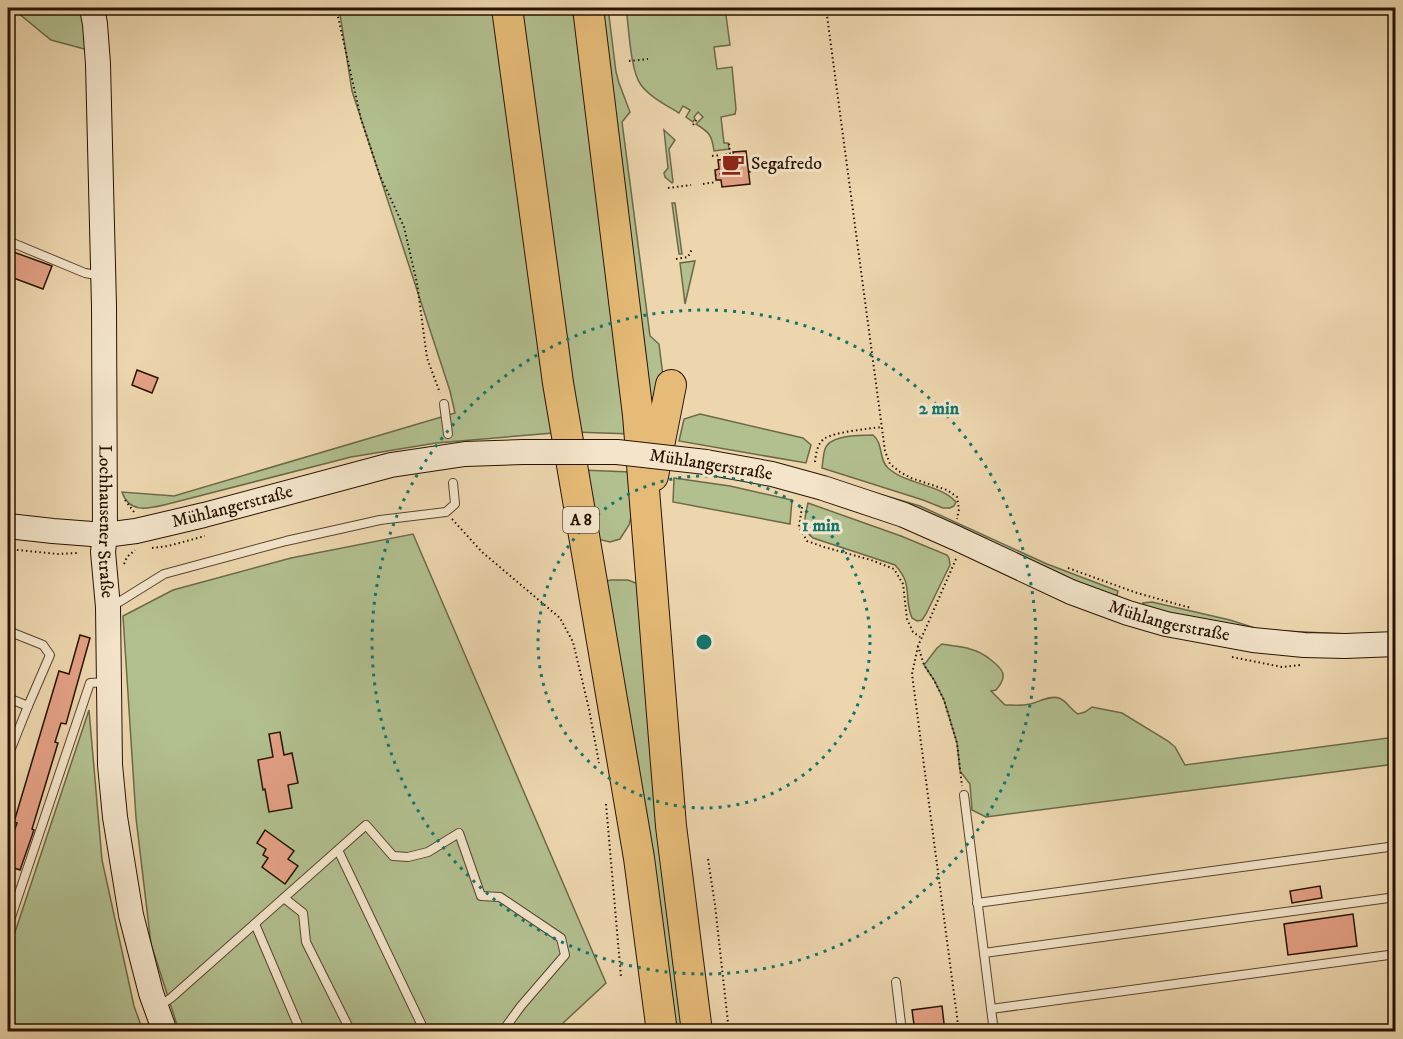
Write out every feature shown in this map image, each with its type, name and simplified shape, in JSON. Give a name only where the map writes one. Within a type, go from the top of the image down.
[{"type":"highway","name":"A 8","points":[[507,8],[558,383],[639,858],[663,1032]]},
{"type":"highway","points":[[588,8],[638,416],[671,826],[697,1032]]},
{"type":"highway","points":[[646,511],[671,385]]},
{"type":"main road","name":"Lochhausener Straße","points":[[92,8],[98,64],[103,276],[104,543],[108,606],[111,765],[115,817],[131,915],[151,993],[165,1032]]},
{"type":"main road","name":"Mühlangerstraße","points":[[8,526],[53,531],[104,543],[136,531],[391,465],[465,454],[617,452],[706,462],[772,474],[823,488],[894,512],[956,538],[1071,592],[1166,624],[1253,640],[1304,645],[1395,644]]},
{"type":"lane","points":[[8,241],[86,273],[103,276]]},
{"type":"lane","points":[[444,404],[448,434]]},
{"type":"lane","points":[[108,606],[119,603],[164,574],[286,541],[380,520],[446,512],[455,504],[453,483]]},
{"type":"lane","points":[[8,631],[43,645],[50,654],[8,756]]},
{"type":"lane","points":[[8,926],[90,683],[109,681]]},
{"type":"lane","points":[[8,698],[28,706]]},
{"type":"lane","points":[[963,795],[994,1032]]},
{"type":"lane","points":[[157,1007],[171,998],[366,825],[393,856],[408,857],[428,852],[459,833],[481,896],[500,897],[561,938],[565,955],[502,1032]]},
{"type":"lane","points":[[977,903],[1395,846]]},
{"type":"lane","points":[[338,850],[425,1032]]},
{"type":"lane","points":[[984,953],[1395,897]]},
{"type":"lane","points":[[284,898],[303,913],[306,942],[351,1032]]},
{"type":"lane","points":[[255,924],[301,1032]]},
{"type":"lane","points":[[991,1009],[1395,954]]},
{"type":"lane","points":[[896,982],[902,1032]]},
{"type":"path","points":[[336,8],[361,118],[381,176],[404,227],[417,283],[427,358],[444,404]]},
{"type":"path","points":[[826,8],[885,451],[890,464],[900,472],[947,490],[957,497],[960,509],[957,519]]},
{"type":"path","points":[[629,61],[648,58]]},
{"type":"path","points":[[693,125],[697,119]]},
{"type":"path","points":[[712,156],[730,155],[729,143]]},
{"type":"path","points":[[715,175],[720,174]]},
{"type":"path","points":[[703,184],[716,182]]},
{"type":"path","points":[[668,188],[691,185]]},
{"type":"path","points":[[676,259],[688,257],[692,249]]},
{"type":"path","points":[[815,462],[822,440],[832,435],[881,427]]},
{"type":"path","points":[[802,507],[799,527],[807,541],[894,569],[903,584],[907,619],[913,632],[921,638]]},
{"type":"path","points":[[446,512],[482,552],[560,618],[573,642],[599,764]]},
{"type":"path","points":[[122,567],[135,550],[136,531]]},
{"type":"path","points":[[8,549],[58,554],[104,543]]},
{"type":"path","points":[[957,557],[921,638],[912,674],[959,1032]]},
{"type":"path","points":[[1062,566],[1137,593],[1195,609]]},
{"type":"path","points":[[918,646],[924,665],[934,680],[947,711],[957,743],[963,795]]},
{"type":"path","points":[[606,796],[621,977]]},
{"type":"path","points":[[708,860],[729,1032]]},
{"type":"green space","points":[[12,8],[80,8],[88,50],[51,40]]},
{"type":"green space","points":[[339,8],[495,8],[553,433],[436,443],[351,457],[151,508],[134,506],[125,499],[122,492],[174,496],[455,413],[450,391],[352,91]]},
{"type":"green space","points":[[516,8],[578,8],[632,434],[573,432]]},
{"type":"green space","points":[[598,8],[608,8],[616,72],[630,112],[622,122],[650,336],[659,344],[664,384],[650,422]]},
{"type":"green space","points":[[626,8],[725,8],[730,45],[714,47],[717,69],[732,67],[735,114],[721,117],[724,143],[728,143],[729,149],[714,151],[709,134],[696,124],[703,117],[698,112],[693,122],[686,117],[690,110],[683,106],[679,113],[654,97],[641,85],[632,59]]},
{"type":"green space","points":[[664,130],[675,140],[669,149],[672,183],[664,173],[668,168]]},
{"type":"green space","points":[[672,203],[675,203],[682,254],[679,254]]},
{"type":"green space","points":[[695,261],[685,304],[680,263]]},
{"type":"green space","points":[[700,414],[803,438],[811,445],[806,463],[679,441],[684,419]]},
{"type":"green space","points":[[873,435],[879,443],[883,460],[888,468],[904,478],[941,491],[956,502],[954,506],[943,508],[822,468],[828,444],[839,438]]},
{"type":"green space","points":[[581,470],[630,472],[633,511],[629,525],[620,539],[610,542],[593,538]]},
{"type":"green space","points":[[822,477],[920,506],[1047,564],[1118,591],[1117,595],[1106,596]]},
{"type":"green space","points":[[674,478],[730,486],[792,500],[790,524],[673,502]]},
{"type":"green space","points":[[808,503],[947,555],[950,565],[922,620],[917,621],[912,618],[906,585],[901,572],[895,565],[813,538],[809,534],[805,526]]},
{"type":"green space","points":[[413,534],[606,983],[557,1031],[179,1031],[151,944],[136,818],[123,616],[173,590],[291,558]]},
{"type":"green space","points":[[628,580],[643,586],[690,1031],[669,1031],[602,582]]},
{"type":"green space","points":[[1152,602],[1230,620],[1258,629],[1348,634],[1282,636],[1146,610],[1143,603]]},
{"type":"green space","points":[[942,644],[976,651],[999,667],[1003,674],[1002,681],[996,690],[991,691],[1005,705],[1027,705],[1056,697],[1078,714],[1092,707],[1122,713],[1168,741],[1175,747],[1185,765],[1395,737],[1395,764],[986,817],[972,810],[970,784],[960,771],[957,743],[944,700],[924,665]]},
{"type":"green space","points":[[89,710],[102,860],[134,1006],[143,1031],[8,1031],[8,953]]},
{"type":"building","name":"Segafredo","points":[[746,151],[750,184],[722,187],[721,180],[716,180],[715,170],[719,169],[718,160],[734,158],[733,152]]},
{"type":"building","points":[[8,250],[52,266],[43,289],[8,276]]},
{"type":"building","points":[[137,370],[158,378],[152,393],[132,385]]},
{"type":"building","points":[[80,635],[90,638],[66,724],[61,723],[55,742],[58,743],[32,829],[34,830],[20,870],[8,866],[8,849],[17,823],[14,822],[59,671],[69,674]]},
{"type":"building","points":[[280,732],[284,755],[292,753],[298,783],[288,785],[292,808],[269,812],[258,760],[273,757],[269,734]]},
{"type":"building","points":[[265,830],[294,851],[288,859],[298,866],[285,884],[262,867],[268,858],[263,855],[266,849],[257,843]]},
{"type":"building","points":[[1320,886],[1322,898],[1292,903],[1290,891]]},
{"type":"building","points":[[1353,914],[1357,946],[1288,955],[1284,924]]},
{"type":"building","points":[[942,1006],[945,1032],[915,1032],[912,1010]]},
{"type":"place","name":"Segafredo","points":[[733,164]]}]
